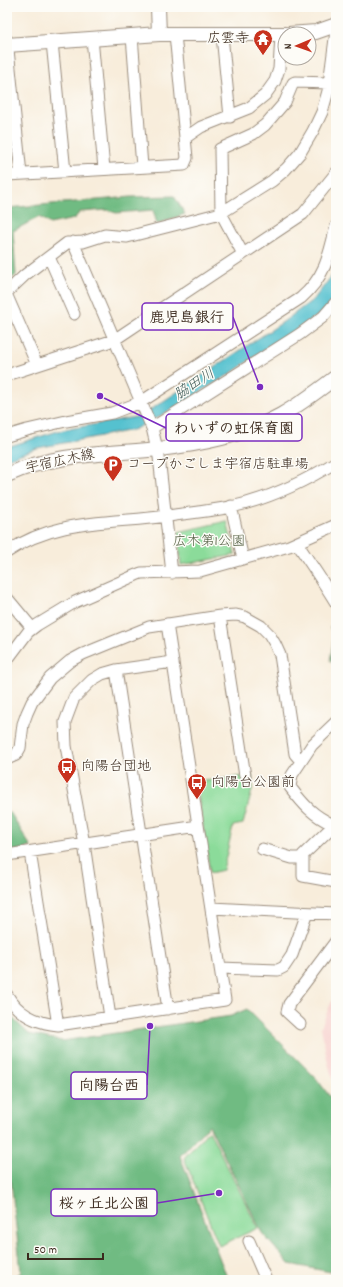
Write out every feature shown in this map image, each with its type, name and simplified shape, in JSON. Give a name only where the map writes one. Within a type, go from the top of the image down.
[{"type":"street","points":[[158,7],[159,34]]},
{"type":"street","points":[[317,32],[336,25]]},
{"type":"street","points":[[7,292],[25,275],[67,243],[83,242],[105,235],[127,237],[220,213],[272,181],[286,169],[300,153],[322,112],[329,83],[336,31]]},
{"type":"street","points":[[22,174],[7,43],[52,42],[159,34],[277,34]]},
{"type":"street","points":[[7,175],[184,164],[187,158],[175,34]]},
{"type":"street","points":[[222,34],[230,117]]},
{"type":"street","points":[[132,36],[142,167]]},
{"type":"street","points":[[92,38],[104,170]]},
{"type":"street","points":[[52,42],[65,172]]},
{"type":"street","points":[[185,138],[200,127],[230,117],[255,104],[265,95],[275,81],[280,66]]},
{"type":"street","points":[[244,254],[220,213],[220,149],[253,134],[265,125],[285,102],[293,83],[329,83]]},
{"type":"street","points":[[7,375],[114,340],[303,214],[336,173]]},
{"type":"street","points":[[7,436],[27,430],[112,413],[141,405],[310,291],[324,270],[336,226]]},
{"type":"street","points":[[73,242],[151,426],[158,449],[172,573]]},
{"type":"street","points":[[49,257],[74,314]]},
{"type":"street","points":[[7,296],[37,365]]},
{"type":"street","points":[[151,426],[300,334],[323,317],[336,302]]},
{"type":"street","name":"宇宿広木線","points":[[7,475],[35,465],[80,455],[158,449],[219,439],[260,425],[281,415],[300,404],[336,376]]},
{"type":"street","points":[[7,552],[47,532],[69,526],[110,520],[166,516],[232,506],[306,480],[336,462]]},
{"type":"street","points":[[232,506],[243,559]]},
{"type":"street","points":[[7,660],[32,628],[75,602],[136,575],[141,573],[200,571],[297,543],[336,525]]},
{"type":"street","points":[[297,543],[336,603]]},
{"type":"street","points":[[7,598],[32,628]]},
{"type":"street","points":[[7,759],[16,755],[20,748],[24,724],[32,702],[50,678],[70,661],[83,654],[149,627],[236,615],[245,617],[254,622],[270,634],[280,655],[295,754],[301,761]]},
{"type":"street","points":[[220,616],[245,776]]},
{"type":"street","points":[[7,995],[16,1008],[26,1015],[45,1024],[58,1025],[225,1000],[167,624]]},
{"type":"street","points":[[110,1017],[84,844],[66,746],[65,722],[74,698],[92,680],[102,674],[116,670],[173,662]]},
{"type":"street","points":[[116,670],[168,1009]]},
{"type":"street","points":[[335,824],[323,821],[305,807],[290,787],[292,775],[312,745],[336,722]]},
{"type":"street","points":[[335,824],[303,854],[303,876],[336,882]]},
{"type":"street","points":[[7,855],[198,826]]},
{"type":"street","points":[[262,849],[292,858],[303,858]]},
{"type":"street","points":[[30,852],[58,1025]]},
{"type":"street","points":[[211,908],[336,914]]},
{"type":"street","points":[[220,968],[278,970],[284,967],[292,955],[307,913]]},
{"type":"street","points":[[300,1024],[287,1012],[288,1004],[336,941]]},
{"type":"street","points":[[249,1241],[266,1280]]},
{"type":"shaded area","points":[[336,991],[336,1092],[327,1059],[321,1027]]},
{"type":"green space","points":[[174,196],[185,214],[157,224],[153,210],[116,213],[107,210],[80,212],[74,219],[50,224],[39,217],[13,231],[16,275],[7,283],[7,208],[131,197]]},
{"type":"green space","name":"広木第1公園","points":[[227,521],[235,555],[181,565],[178,532]]},
{"type":"green space","points":[[336,622],[336,663],[330,661],[334,636],[330,627]]},
{"type":"green space","points":[[252,775],[253,787],[243,824],[233,826],[223,870],[210,873],[196,782]]},
{"type":"green space","points":[[7,812],[10,812],[31,847],[7,853]]},
{"type":"green space","points":[[247,1009],[316,1078],[336,1105],[336,1273],[289,1264],[262,1233],[209,1125],[180,1156],[228,1280],[11,1280],[21,1272],[11,1181],[7,1180],[7,1013],[29,1034],[62,1041],[231,1016]]},
{"type":"green space","points":[[209,1130],[258,1228],[219,1246],[184,1158]]},
{"type":"water","name":"脇田川","points":[[336,264],[336,298],[322,313],[273,344],[230,374],[160,416],[133,430],[37,448],[7,459],[7,447],[58,431],[141,416],[283,322],[314,299],[334,273]]},
{"type":"place","name":"広雲寺","points":[[263,56]]},
{"type":"place","name":"鹿児島銀行","points":[[260,387]]},
{"type":"place","name":"わいずの虹保育園","points":[[100,396]]},
{"type":"place","name":"コープかごしま宇宿店駐車場","points":[[113,482]]},
{"type":"place","name":"向陽台団地","points":[[67,784]]},
{"type":"place","name":"向陽台公園前","points":[[197,800]]},
{"type":"place","name":"向陽台西","points":[[150,1026]]},
{"type":"place","name":"桜ヶ丘北公園","points":[[219,1193]]}]
